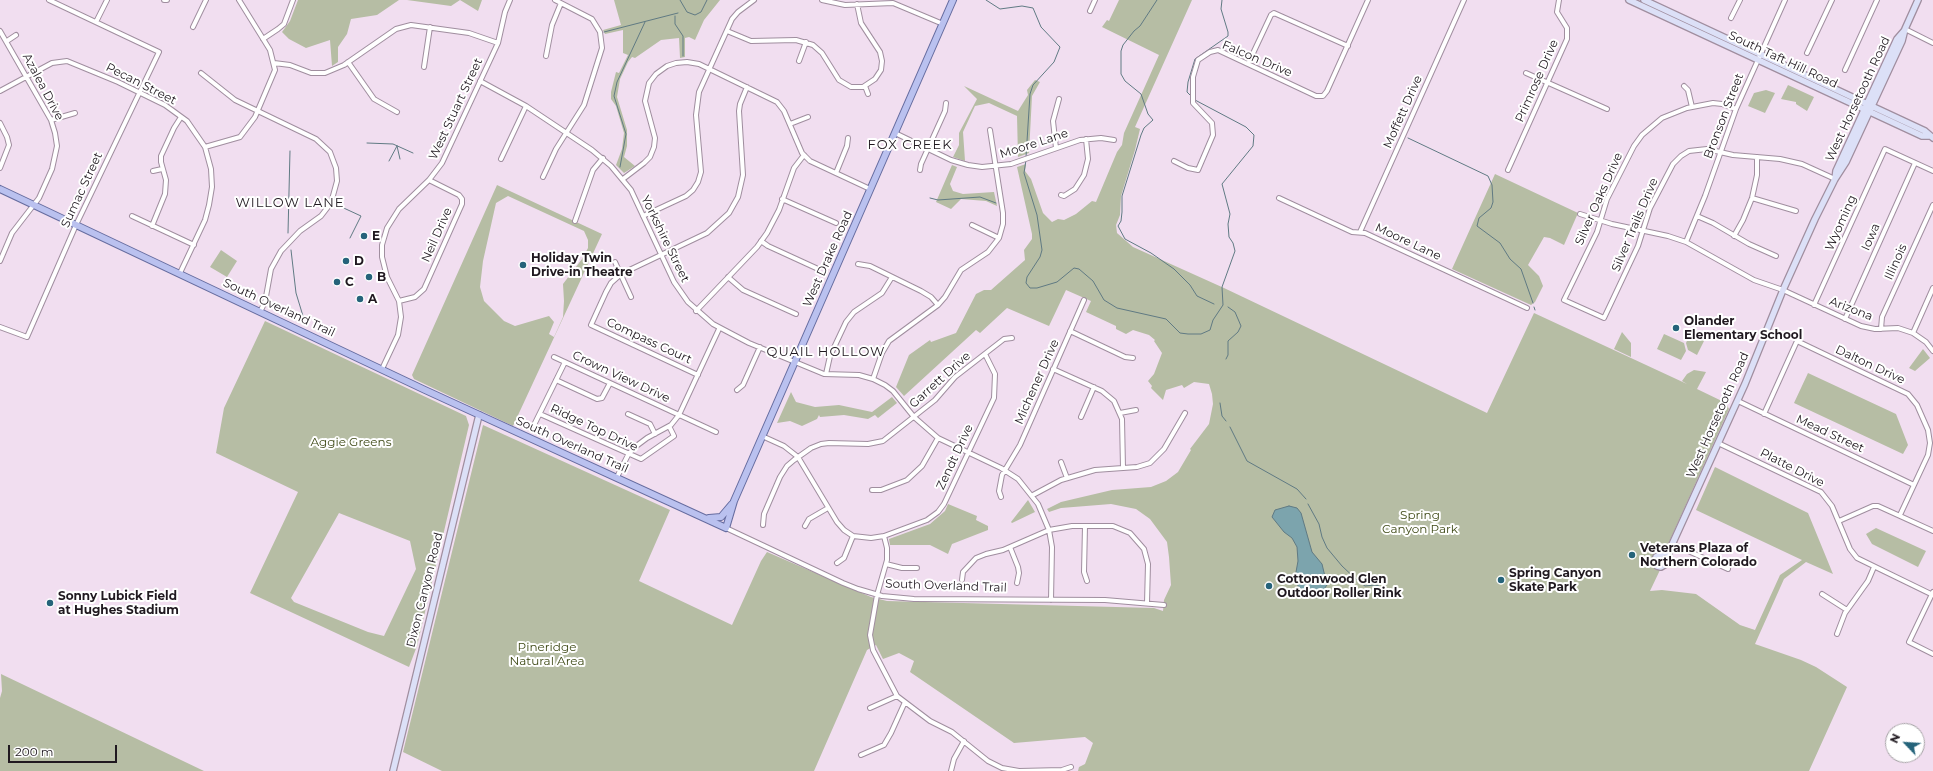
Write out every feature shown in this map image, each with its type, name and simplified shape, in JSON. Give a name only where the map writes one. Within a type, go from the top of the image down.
[{"type":"main road","name":"West Drake Road","points":[[726,528],[734,501],[953,0]]},
{"type":"main road","name":"South Overland Trail","points":[[0,189],[479,415],[726,528]]},
{"type":"main road","points":[[706,518],[714,519],[721,517],[734,501]]},
{"type":"street","points":[[49,0],[96,22],[107,0]]},
{"type":"street","points":[[193,27],[206,0]]},
{"type":"street","points":[[205,147],[240,137],[258,110],[273,78],[274,63],[270,50],[239,0]]},
{"type":"street","points":[[263,39],[284,24],[293,0]]},
{"type":"street","name":"West Stuart Street","points":[[382,369],[400,328],[401,311],[399,301],[387,277],[384,266],[382,253],[384,237],[394,215],[429,180],[442,163],[498,43],[505,12],[510,0]]},
{"type":"street","points":[[543,177],[556,149],[584,105],[600,54],[602,42],[598,29],[592,20],[554,0]]},
{"type":"street","points":[[643,216],[686,196],[693,190],[698,182],[701,166],[697,125],[697,106],[702,84],[735,15],[754,0]]},
{"type":"street","points":[[822,0],[838,4],[893,3],[943,24]]},
{"type":"street","points":[[1090,11],[1094,0]]},
{"type":"street","name":"Falcon Drive","points":[[1174,161],[1188,168],[1198,170],[1212,138],[1212,123],[1194,106],[1193,77],[1198,60],[1210,52],[1218,50],[1316,96],[1324,96],[1368,0]]},
{"type":"street","name":"Moffett Drive","points":[[1360,232],[1464,0]]},
{"type":"street","name":"Primrose Drive","points":[[1508,170],[1568,35],[1567,28],[1558,14],[1557,8],[1559,0]]},
{"type":"street","name":"South Taft Hill Road","points":[[1630,0],[1868,108],[1925,131],[1931,137]]},
{"type":"street","name":"South Taft Hill Road","points":[[1644,0],[1758,57]]},
{"type":"street","points":[[1731,18],[1740,0]]},
{"type":"street","name":"Bronson Street","points":[[1686,242],[1736,109],[1758,57],[1785,0]]},
{"type":"street","points":[[1807,53],[1832,0]]},
{"type":"street","points":[[1844,70],[1877,0]]},
{"type":"street","name":"West Horsetooth Road","points":[[1672,547],[1738,401],[1782,290],[1835,179],[1846,162],[1868,108],[1902,41],[1905,29],[1918,0]]},
{"type":"street","points":[[546,56],[552,26],[561,3]]},
{"type":"street","points":[[727,31],[751,40],[796,40],[806,42],[820,50],[836,75],[844,84],[855,88],[865,86],[877,77],[882,61],[880,52],[861,23],[857,4]]},
{"type":"street","points":[[1248,64],[1271,15],[1274,13],[1348,46]]},
{"type":"street","name":"Sumac Street","points":[[0,327],[27,337],[76,224],[158,52],[96,22]]},
{"type":"street","points":[[274,63],[290,65],[316,74],[332,70],[348,62],[400,27],[411,25],[469,33],[498,43]]},
{"type":"street","points":[[424,67],[430,27]]},
{"type":"street","points":[[1905,29],[1933,43]]},
{"type":"street","name":"Azalea Drive","points":[[0,31],[51,120],[56,139],[55,160],[39,198],[32,204],[9,239],[0,261]]},
{"type":"street","points":[[7,41],[16,35]]},
{"type":"street","points":[[799,61],[806,42]]},
{"type":"street","name":"Pecan Street","points":[[0,91],[52,63],[67,61],[139,92],[173,110],[191,127],[205,147],[211,169],[212,187],[207,213],[194,245],[180,273]]},
{"type":"street","points":[[348,62],[374,99],[397,112]]},
{"type":"street","points":[[624,179],[650,157],[654,147],[655,138],[645,101],[648,87],[652,78],[661,70],[676,63],[692,62],[777,102],[784,111],[804,155],[816,164],[870,189]]},
{"type":"street","points":[[201,73],[231,97],[312,136],[322,143],[333,158],[337,178],[335,195],[327,210],[290,240],[276,259],[271,269],[265,302],[260,312]]},
{"type":"street","points":[[1526,73],[1606,109]]},
{"type":"street","name":"Yorkshire Street","points":[[480,81],[526,106],[567,133],[603,158],[624,179],[674,282],[696,311],[719,328],[760,348],[826,374],[859,375],[873,378],[893,391],[914,417],[938,438],[1005,470],[1018,479],[1033,495],[1041,508],[1049,530],[1052,547],[1051,600]]},
{"type":"street","points":[[865,86],[868,94]]},
{"type":"street","points":[[1684,86],[1688,90],[1692,107]]},
{"type":"street","points":[[621,274],[707,234],[721,222],[734,206],[740,190],[743,175],[739,111],[740,104],[747,87]]},
{"type":"street","points":[[1056,148],[1053,121],[1059,99]]},
{"type":"street","points":[[920,170],[921,164],[945,111],[946,103]]},
{"type":"street","name":"Silver Oaks Drive","points":[[1604,318],[1564,300],[1596,232],[1607,200],[1628,157],[1642,135],[1662,118],[1675,112],[1713,103],[1722,104],[1736,109]]},
{"type":"street","points":[[501,159],[526,106]]},
{"type":"street","points":[[51,120],[75,113]]},
{"type":"street","points":[[152,226],[165,194],[166,180],[161,162],[164,148],[181,117]]},
{"type":"street","points":[[790,124],[808,117]]},
{"type":"street","points":[[0,123],[9,144],[0,168]]},
{"type":"street","points":[[873,378],[882,353],[889,341],[938,305],[945,297],[961,270],[988,252],[999,238],[1004,219],[990,130]]},
{"type":"street","name":"Moore Lane","points":[[895,133],[960,163],[976,166],[995,166],[1020,161],[1086,139],[1101,138],[1114,140]]},
{"type":"street","points":[[836,173],[847,146],[848,138]]},
{"type":"street","points":[[1061,195],[1064,196],[1075,189],[1084,175],[1088,159],[1086,139]]},
{"type":"street","name":"Silver Trails Drive","points":[[1604,318],[1644,230],[1650,208],[1676,160],[1684,154],[1697,149],[1708,149],[1738,156],[1791,161],[1835,179]]},
{"type":"street","name":"Wyoming","points":[[1814,305],[1885,149],[1915,163]]},
{"type":"street","points":[[696,311],[761,241],[775,219],[794,168],[804,155]]},
{"type":"street","points":[[1734,236],[1743,220],[1752,198],[1757,175],[1757,157]]},
{"type":"street","points":[[575,221],[593,170],[603,158]]},
{"type":"street","points":[[1915,163],[1933,171]]},
{"type":"street","name":"Iowa","points":[[1845,319],[1915,163]]},
{"type":"street","points":[[153,171],[162,169]]},
{"type":"street","name":"Neil Drive","points":[[399,301],[415,297],[424,289],[462,204],[462,199],[459,195],[429,180]]},
{"type":"street","points":[[212,187],[217,187]]},
{"type":"street","name":"Moore Lane","points":[[1279,198],[1352,232],[1366,233],[1527,308]]},
{"type":"street","points":[[1752,198],[1796,211]]},
{"type":"street","points":[[782,199],[836,223]]},
{"type":"street","name":"Illinois","points":[[1881,329],[1882,317],[1933,205]]},
{"type":"street","name":"Arizona","points":[[1580,214],[1600,221],[1644,230],[1686,242],[1750,278],[1782,290],[1866,328],[1898,328],[1913,333],[1926,342],[1933,350]]},
{"type":"street","points":[[132,216],[194,245]]},
{"type":"street","points":[[1697,216],[1749,244],[1776,256]]},
{"type":"street","points":[[972,225],[999,238]]},
{"type":"street","points":[[761,241],[768,246],[816,268]]},
{"type":"street","points":[[615,262],[631,297]]},
{"type":"street","points":[[858,264],[870,266],[926,293],[938,305]]},
{"type":"street","name":"Compass Court","points":[[621,274],[611,284],[606,292],[590,325],[698,375]]},
{"type":"street","points":[[728,277],[743,290],[796,314]]},
{"type":"street","points":[[826,374],[830,356],[846,322],[854,312],[882,293],[892,277]]},
{"type":"street","points":[[1913,333],[1933,288]]},
{"type":"street","name":"Michener Drive","points":[[1001,497],[999,485],[1005,470],[1020,445],[1084,300]]},
{"type":"street","points":[[617,478],[628,455],[640,442],[669,426],[680,416],[719,328]]},
{"type":"street","points":[[1070,331],[1125,357],[1133,358]]},
{"type":"street","name":"Garrett Drive","points":[[763,525],[764,514],[780,477],[788,466],[798,457],[815,446],[829,442],[868,444],[877,443],[888,438],[935,400],[955,377],[1004,339],[1012,338]]},
{"type":"street","name":"Dalton Drive","points":[[1764,414],[1797,341],[1904,392],[1913,399],[1928,430],[1930,443],[1928,454],[1900,515]]},
{"type":"street","points":[[737,390],[743,385],[760,348]]},
{"type":"street","name":"Zendt Drive","points":[[854,536],[871,538],[884,536],[927,520],[938,512],[944,504],[994,398],[995,374],[985,354]]},
{"type":"street","name":"Crown View Drive","points":[[554,357],[716,432]]},
{"type":"street","points":[[534,425],[565,362]]},
{"type":"street","points":[[1053,369],[1094,387],[1109,396],[1120,413],[1123,468]]},
{"type":"street","points":[[556,380],[598,399],[604,396],[610,383]]},
{"type":"street","points":[[1081,417],[1094,387]]},
{"type":"street","name":"Mead Street","points":[[1738,401],[1914,485]]},
{"type":"street","points":[[1120,413],[1136,410]]},
{"type":"street","points":[[1033,495],[1052,484],[1067,478],[1102,469],[1144,465],[1155,459],[1170,440],[1185,413]]},
{"type":"street","name":"Ridge Top Drive","points":[[540,414],[641,460],[674,436],[669,426]]},
{"type":"street","points":[[628,414],[650,424],[655,434]]},
{"type":"street","name":"Dixon Canyon Road","points":[[393,771],[479,415]]},
{"type":"street","points":[[762,436],[784,446],[798,457],[840,526],[854,536],[844,558],[837,563]]},
{"type":"street","points":[[872,490],[881,490],[908,480],[922,466],[938,438]]},
{"type":"street","name":"Platte Drive","points":[[1718,443],[1816,488],[1830,502],[1853,554],[1861,561],[1933,594]]},
{"type":"street","points":[[1062,462],[1067,478]]},
{"type":"street","points":[[1839,521],[1872,506],[1878,506],[1933,531]]},
{"type":"street","points":[[805,526],[809,519],[828,508]]},
{"type":"street","points":[[1085,526],[1084,572],[1087,581]]},
{"type":"street","points":[[962,580],[963,572],[976,558],[1010,547],[1049,530],[1064,527],[1113,526],[1122,528],[1140,541],[1146,554],[1148,564],[1146,603]]},
{"type":"street","name":"South Overland Trail","points":[[726,528],[843,583],[877,595],[914,599],[1051,600],[1146,603],[1164,605]]},
{"type":"street","points":[[884,536],[887,548],[886,564],[877,595],[870,628],[874,650],[897,696],[930,721],[952,732],[988,761],[1002,768],[1019,771],[1062,770],[1071,767]]},
{"type":"street","points":[[1010,547],[1019,573],[1017,583]]},
{"type":"street","points":[[1672,547],[1728,569]]},
{"type":"street","points":[[886,564],[902,568],[917,568]]},
{"type":"street","points":[[1836,634],[1847,610],[1868,581],[1874,567]]},
{"type":"street","points":[[1822,594],[1847,610]]},
{"type":"street","points":[[1933,594],[1909,642],[1933,654]]},
{"type":"street","points":[[870,708],[897,696]]},
{"type":"street","points":[[861,755],[884,745],[892,732],[904,702]]},
{"type":"street","points":[[951,771],[954,760],[964,741]]},
{"type":"green space","points":[[298,0],[399,0],[377,15],[351,19],[347,34],[338,47],[338,62],[332,66],[330,40],[306,48],[289,39],[282,32],[290,21]]},
{"type":"green space","points":[[407,0],[460,0],[451,6]]},
{"type":"green space","points":[[460,0],[482,0],[478,11]]},
{"type":"green space","points":[[614,0],[720,0],[704,20],[695,40],[689,37],[685,38],[685,57],[680,58],[679,38],[661,40],[635,58],[632,57],[628,62],[620,79],[617,97],[627,130],[627,146],[624,157],[635,166],[624,173],[616,165],[622,149],[624,133],[616,106],[611,99],[611,92],[616,72],[619,73],[628,55],[623,53],[623,30],[605,34],[603,30],[621,25]]},
{"type":"green space","points":[[1119,0],[1192,0],[1135,127],[1140,129],[1121,196],[1120,215],[1116,225],[1117,233],[1133,247],[1224,288],[1487,413],[1534,313],[1687,384],[1682,381],[1687,374],[1694,370],[1706,372],[1697,389],[1726,403],[1729,409],[1666,549],[1655,554],[1652,558],[1653,567],[1660,570],[1650,591],[1662,590],[1696,594],[1740,625],[1755,630],[1780,575],[1802,560],[1696,510],[1715,467],[1808,513],[1833,574],[1806,562],[1784,579],[1755,644],[1801,660],[1816,667],[1847,687],[1809,771],[1078,771],[1079,767],[1085,764],[1093,743],[1085,737],[1014,743],[910,672],[914,661],[899,653],[883,659],[876,645],[867,650],[814,771],[442,771],[403,752],[483,425],[670,510],[639,581],[732,625],[761,561],[767,552],[871,597],[887,601],[1154,608],[1163,611],[1164,600],[1171,585],[1167,542],[1150,519],[1136,509],[1111,504],[1061,508],[1049,512],[1047,509],[1061,502],[1112,490],[1151,487],[1166,481],[1178,472],[1191,450],[1190,449],[1209,424],[1213,404],[1209,384],[1194,382],[1184,388],[1182,385],[1166,390],[1163,400],[1151,388],[1152,386],[1148,381],[1154,374],[1162,353],[1154,341],[1155,340],[1149,335],[1133,330],[1126,334],[1116,329],[1116,326],[1086,312],[1091,301],[1066,290],[1049,326],[1007,308],[980,333],[976,330],[904,396],[896,387],[909,355],[930,340],[931,342],[956,333],[976,294],[984,290],[991,290],[1025,260],[1024,250],[1032,239],[1032,234],[1017,167],[1026,164],[1025,171],[1031,179],[1043,213],[1052,222],[1058,219],[1064,220],[1076,214],[1092,201],[1096,202],[1117,152],[1122,145],[1124,133],[1159,55],[1102,27],[1107,20],[1109,21]]},
{"type":"green space","points":[[1035,80],[1040,82],[1032,96],[1029,153],[1018,157],[1017,116],[989,103],[975,106],[963,132],[965,161],[953,157],[959,145],[959,133],[977,99],[964,86],[1018,111],[1028,95],[1027,90]]},
{"type":"green space","points":[[1788,85],[1814,97],[1807,111],[1796,104],[1796,102],[1781,99]]},
{"type":"green space","points":[[1766,90],[1775,93],[1765,113],[1748,106],[1754,93]]},
{"type":"green space","points":[[952,165],[957,167],[950,184],[953,191],[963,194],[994,192],[997,206],[986,201],[961,199],[951,209],[936,202]]},
{"type":"green space","points":[[1495,174],[1578,213],[1564,245],[1550,238],[1544,237],[1528,265],[1539,276],[1543,286],[1535,302],[1531,305],[1452,269]]},
{"type":"green space","points":[[497,185],[602,234],[513,426],[414,379],[412,375]],"holes":[[[508,196],[584,231],[588,240],[588,248],[582,259],[563,284],[563,317],[554,337],[549,334],[554,322],[549,316],[515,326],[504,321],[484,301],[480,287],[483,261],[496,203]]]},
{"type":"green space","points":[[221,250],[237,261],[227,277],[210,267]]},
{"type":"green space","name":"Aggie Greens","points":[[265,321],[466,416],[469,425],[417,646],[409,667],[250,593],[298,492],[216,453],[224,408]],"holes":[[[339,513],[410,541],[416,569],[384,636],[368,632],[294,602],[291,598]]]},
{"type":"green space","points":[[1622,332],[1631,343],[1631,357],[1614,349]]},
{"type":"green space","points":[[1691,332],[1705,339],[1697,355],[1688,350],[1686,343]]},
{"type":"green space","points":[[1664,334],[1684,343],[1686,351],[1681,360],[1657,349]]},
{"type":"green space","points":[[1923,349],[1930,358],[1915,371],[1909,368]]},
{"type":"green space","points":[[1808,373],[1896,414],[1908,445],[1903,454],[1794,403]]},
{"type":"green space","points":[[791,392],[796,402],[815,407],[839,405],[872,412],[892,397],[897,403],[878,418],[875,415],[868,419],[844,415],[820,417],[819,415],[817,419],[802,426],[790,421],[777,423]]},
{"type":"green space","points":[[1028,500],[1035,512],[1012,523],[1011,522]]},
{"type":"green space","points":[[948,504],[977,516],[976,520],[988,526],[988,530],[952,544],[948,554],[930,545],[890,545],[889,539],[930,524],[945,511]]},
{"type":"green space","points":[[1876,528],[1926,551],[1918,567],[1872,544],[1866,534]]},
{"type":"green space","points":[[1,674],[204,771],[0,771]]},
{"type":"water","points":[[1289,506],[1297,508],[1301,513],[1312,552],[1322,564],[1327,585],[1322,592],[1306,595],[1301,592],[1298,586],[1296,572],[1298,561],[1297,547],[1292,538],[1284,532],[1272,517],[1275,510]]},
{"type":"waterway","points":[[680,0],[687,12],[695,15],[701,12],[707,0]]},
{"type":"waterway","points":[[986,0],[1000,9],[1022,6],[1033,8],[1041,27],[1060,47],[1054,62],[1033,85],[1030,94],[1026,157]]},
{"type":"waterway","points":[[1157,0],[1140,26],[1123,45],[1121,51],[1121,74],[1125,81],[1141,94],[1148,114],[1153,120],[1144,128],[1141,135],[1122,196],[1121,221],[1118,226],[1125,239],[1151,253],[1174,269],[1190,285],[1197,296],[1214,304]]},
{"type":"waterway","points":[[1191,96],[1187,92],[1188,82],[1195,59],[1228,36],[1221,9],[1222,0]]},
{"type":"waterway","points":[[604,32],[678,13]]},
{"type":"waterway","points":[[675,16],[675,24],[683,36],[683,56]]},
{"type":"waterway","points":[[620,167],[626,134],[614,96],[617,82],[645,22]]},
{"type":"waterway","points":[[1026,160],[1024,173],[1037,215],[1042,250],[1040,257],[1027,277],[1026,283],[1030,288],[1037,288],[1057,282],[1074,268],[1079,269],[1093,281],[1104,300],[1117,308],[1166,319],[1180,333],[1201,334],[1210,330],[1213,320],[1223,305],[1222,287],[1235,251],[1233,243],[1229,237],[1228,224],[1230,214],[1222,184],[1253,146],[1254,135],[1246,127],[1195,100]]},
{"type":"waterway","points":[[1408,138],[1488,176],[1492,185],[1493,202],[1491,208],[1479,218],[1477,226],[1500,243],[1510,259],[1521,269],[1533,303]]},
{"type":"waterway","points":[[367,143],[393,144],[413,153]]},
{"type":"waterway","points":[[397,146],[400,159]]},
{"type":"waterway","points":[[389,161],[397,146]]},
{"type":"waterway","points":[[288,233],[290,151]]},
{"type":"waterway","points":[[930,198],[938,200],[980,197],[996,203]]},
{"type":"waterway","points":[[335,204],[361,216],[350,238]]},
{"type":"waterway","points":[[291,250],[296,293],[303,316]]},
{"type":"waterway","points":[[1226,359],[1228,355],[1228,341],[1238,332],[1241,326],[1235,312],[1228,307]]},
{"type":"waterway","points":[[1220,403],[1222,416],[1226,421]]},
{"type":"waterway","points":[[1230,427],[1247,461],[1297,489],[1306,499]]},
{"type":"waterway","points":[[1308,504],[1319,524],[1322,537],[1327,548],[1342,566],[1365,586],[1379,586]]},
{"type":"place","name":"E","points":[[364,236]]},
{"type":"place","name":"D","points":[[346,261]]},
{"type":"place","name":"Holiday Twin Drive-in Theatre","points":[[523,265]]},
{"type":"place","name":"B","points":[[369,277]]},
{"type":"place","name":"C","points":[[337,282]]},
{"type":"place","name":"A","points":[[360,299]]},
{"type":"place","name":"Olander Elementary School","points":[[1676,328]]},
{"type":"place","name":"Veterans Plaza of Northern Colorado","points":[[1632,555]]},
{"type":"place","name":"Spring Canyon Skate Park","points":[[1501,580]]},
{"type":"place","name":"Cottonwood Glen Outdoor Roller Rink","points":[[1269,586]]},
{"type":"place","name":"Sonny Lubick Field at Hughes Stadium","points":[[50,603]]},
{"type":"district","name":"FOX CREEK","points":[[910,145]]},
{"type":"district","name":"WILLOW LANE","points":[[290,203]]},
{"type":"district","name":"QUAIL HOLLOW","points":[[826,352]]},
{"type":"park label","name":"Spring Canyon Park","points":[[1420,522]]},
{"type":"park label","name":"Pineridge Natural Area","points":[[547,654]]}]
